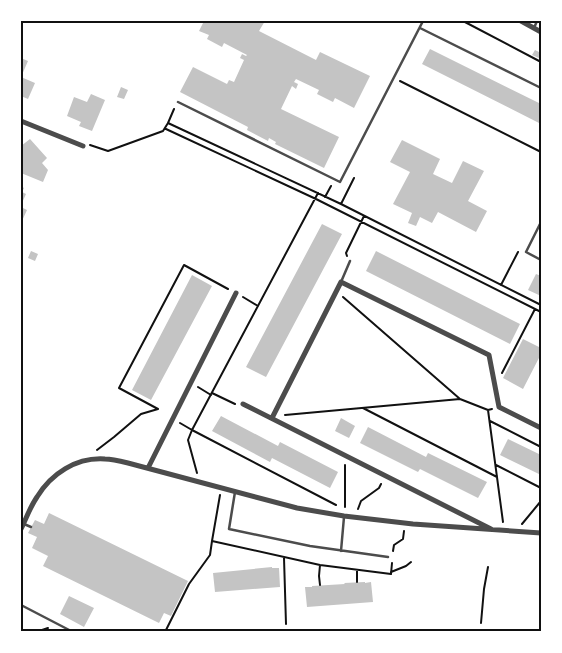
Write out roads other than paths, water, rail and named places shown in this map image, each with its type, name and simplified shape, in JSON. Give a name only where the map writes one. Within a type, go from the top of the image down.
[{"type":"street","points":[[521,21],[541,32]]},
{"type":"street","points":[[21,121],[83,146]]},
{"type":"street","points":[[273,415],[341,282],[489,354],[499,406],[541,428]]},
{"type":"street","points":[[148,468],[236,293]]},
{"type":"street","points":[[243,404],[273,415],[494,530]]},
{"type":"street","points":[[21,529],[37,497],[52,478],[77,462],[105,459],[148,468],[297,508],[345,513],[413,524],[541,533]]},
{"type":"lane","points":[[178,102],[340,182],[423,21]]},
{"type":"lane","points":[[534,28],[537,21]]},
{"type":"lane","points":[[420,28],[541,88]]},
{"type":"lane","points":[[541,222],[526,252],[541,260]]},
{"type":"lane","points":[[341,282],[350,261]]},
{"type":"lane","points":[[235,492],[229,529],[310,546],[388,557]]},
{"type":"lane","points":[[341,551],[345,513]]},
{"type":"lane","points":[[24,524],[31,527]]},
{"type":"lane","points":[[21,605],[73,632]]}]
